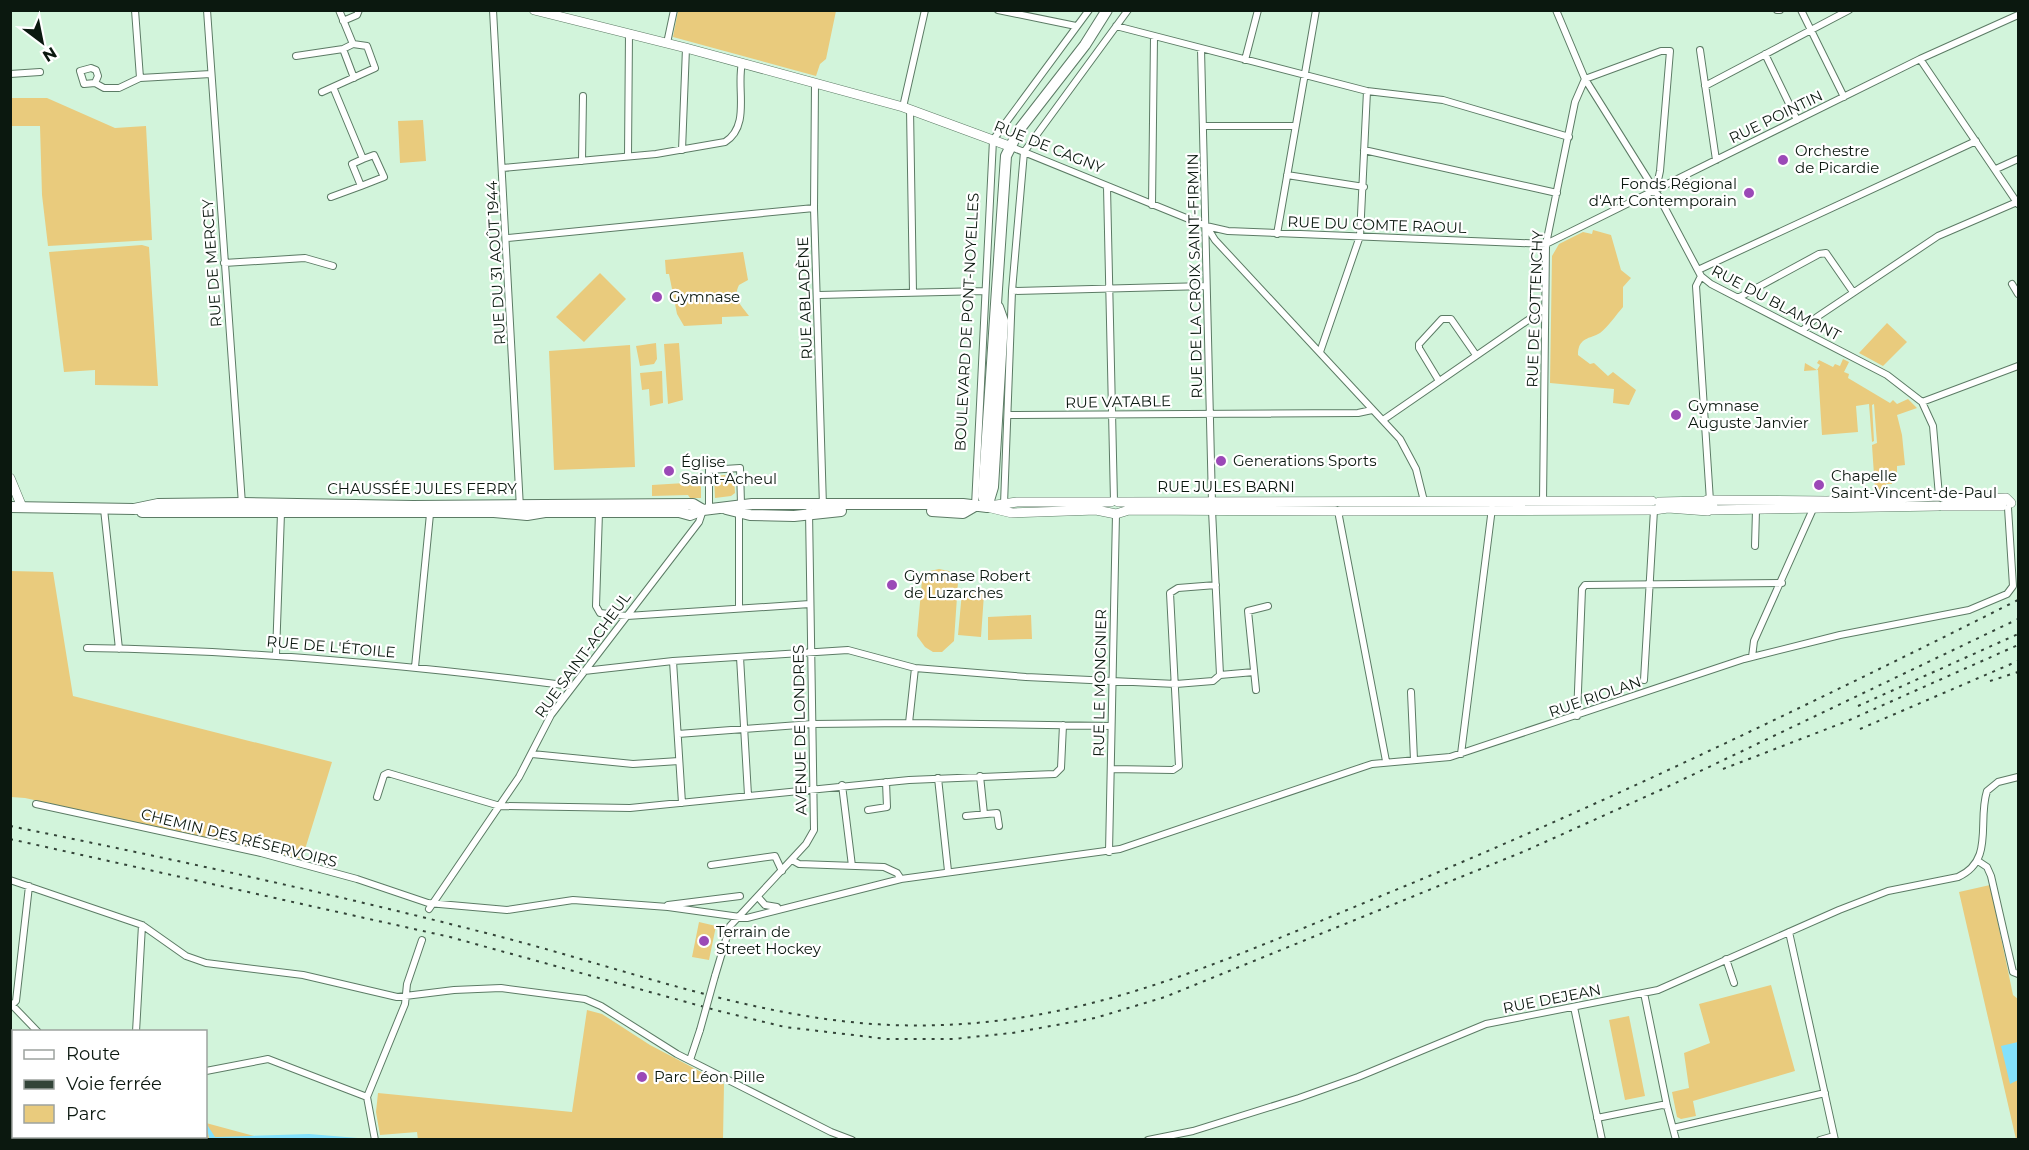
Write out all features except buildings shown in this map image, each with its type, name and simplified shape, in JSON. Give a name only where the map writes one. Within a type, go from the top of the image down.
[{"type":"main road","name":"RUE DE CAGNY","points":[[534,10],[686,48],[906,108],[1009,146]]},
{"type":"main road","points":[[1009,146],[1071,62],[1104,10]]},
{"type":"main road","name":"BOULEVARD DE PONT-NOYELLES","points":[[987,507],[993,487],[1003,321],[998,307],[1005,171],[1009,146]]},
{"type":"main road","points":[[10,478],[22,507]]},
{"type":"main road","name":"RUE JULES BARNI","points":[[1708,504],[1756,510],[1813,509],[1953,500],[2008,504]]},
{"type":"main road","name":"RUE JULES BARNI","points":[[1338,507],[1424,501],[1493,505]]},
{"type":"main road","name":"RUE JULES BARNI","points":[[987,507],[1012,513],[1096,510],[1115,514],[1129,510],[1212,507],[1655,506],[1827,501],[1940,501]]},
{"type":"main road","points":[[1114,502],[1122,507],[1115,514]]},
{"type":"main road","name":"RUE JULES BARNI","points":[[987,507],[1004,504],[1114,502],[1212,507]]},
{"type":"main road","name":"CHAUSSÉE JULES FERRY","points":[[10,507],[134,509],[158,504],[242,508],[520,510],[693,504],[706,510],[963,504],[987,507]]},
{"type":"main road","name":"CHAUSSÉE JULES FERRY","points":[[242,508],[281,513],[430,514],[520,510]]},
{"type":"main road","points":[[520,510],[690,515],[706,510]]},
{"type":"street","points":[[135,10],[140,78]]},
{"type":"street","name":"RUE DE MERCEY","points":[[207,10],[242,508]]},
{"type":"street","points":[[339,10],[353,44]]},
{"type":"street","points":[[343,21],[357,15],[359,10]]},
{"type":"street","name":"RUE DU 31 AOÛT 1944","points":[[493,10],[520,510]]},
{"type":"street","points":[[667,43],[674,10]]},
{"type":"street","points":[[914,292],[906,108],[924,10]]},
{"type":"street","points":[[998,10],[1077,26]]},
{"type":"street","points":[[993,140],[1089,10]]},
{"type":"street","points":[[1004,504],[1012,291],[1024,152],[1128,10]]},
{"type":"street","points":[[1245,60],[1258,10]]},
{"type":"street","points":[[1277,234],[1316,10]]},
{"type":"street","points":[[1556,10],[1585,79],[1661,51],[1670,51],[1661,160],[1656,190]]},
{"type":"street","points":[[1801,10],[1844,97]]},
{"type":"street","points":[[1705,86],[1849,10]]},
{"type":"street","name":"RUE POINTIN","points":[[1546,244],[1920,59],[2019,15]]},
{"type":"street","points":[[1116,26],[1367,91],[1443,100],[1569,137]]},
{"type":"street","points":[[628,156],[629,33]]},
{"type":"street","points":[[1152,205],[1154,37]]},
{"type":"street","points":[[296,56],[343,49],[353,44],[367,46],[375,68],[322,92]]},
{"type":"street","points":[[682,150],[686,48]]},
{"type":"street","points":[[343,49],[354,78]]},
{"type":"street","name":"RUE DE LA CROIX SAINT-FIRMIN","points":[[1201,49],[1209,412],[1220,675]]},
{"type":"street","points":[[1700,50],[1716,160]]},
{"type":"street","points":[[1765,54],[1797,120]]},
{"type":"street","points":[[1803,330],[1817,317],[1938,236],[2018,203],[1920,59]]},
{"type":"street","points":[[503,168],[682,150],[724,142],[735,132],[740,122],[742,63]]},
{"type":"street","points":[[10,74],[40,72]]},
{"type":"street","points":[[95,83],[104,88],[118,88],[140,78],[211,74]]},
{"type":"street","name":"RUE DE COTTENCHY","points":[[1543,506],[1546,244],[1575,102],[1585,79]]},
{"type":"street","name":"RUE DU BLAMONT","points":[[1585,79],[1656,190],[1699,273],[1738,298],[1887,375],[1922,402]]},
{"type":"street","name":"RUE ABLADÈNE","points":[[815,84],[814,208],[819,295],[824,507]]},
{"type":"street","points":[[333,87],[363,159]]},
{"type":"street","points":[[1320,352],[1360,236],[1367,91]]},
{"type":"street","points":[[582,161],[583,96]]},
{"type":"street","points":[[1203,126],[1295,126]]},
{"type":"street","name":"BOULEVARD DE PONT-NOYELLES","points":[[975,506],[993,140]]},
{"type":"street","points":[[1708,504],[1696,286],[1699,273],[1976,141]]},
{"type":"street","name":"RUE DE CAGNY","points":[[1009,146],[1206,226]]},
{"type":"street","points":[[1364,150],[1557,193]]},
{"type":"street","points":[[332,197],[362,186],[384,177],[374,155],[352,164],[362,186]]},
{"type":"street","points":[[1996,169],[2019,159]]},
{"type":"street","points":[[1287,175],[1364,187]]},
{"type":"street","points":[[1107,187],[1114,502]]},
{"type":"street","points":[[507,238],[814,208]]},
{"type":"street","points":[[1206,226],[1215,240],[1400,439],[1416,470],[1424,501]]},
{"type":"street","name":"RUE DU COMTE RAOUL","points":[[1206,226],[1228,231],[1277,234],[1546,244]]},
{"type":"street","points":[[1738,298],[1826,253],[1853,292]]},
{"type":"street","points":[[224,263],[305,258],[333,266]]},
{"type":"street","points":[[2012,284],[2019,294]]},
{"type":"street","points":[[1012,291],[1206,286]]},
{"type":"street","points":[[819,295],[984,291]]},
{"type":"street","points":[[1383,420],[1544,309]]},
{"type":"street","points":[[1439,381],[1419,348],[1419,344],[1442,319],[1451,319],[1476,355]]},
{"type":"street","points":[[1940,501],[1933,426],[1922,402],[2019,366]]},
{"type":"street","name":"RUE VATABLE","points":[[1009,415],[1209,412],[1358,413],[1372,410]]},
{"type":"street","points":[[706,510],[709,470],[739,464],[739,608]]},
{"type":"street","name":"RUE RIOLAN","points":[[737,919],[901,879],[948,871],[1109,852],[1386,761],[1450,758],[1752,657],[1839,635],[1961,613],[2009,592],[2014,582],[2008,504]]},
{"type":"street","points":[[1461,754],[1493,505]]},
{"type":"street","points":[[1644,680],[1655,506]]},
{"type":"street","points":[[1338,507],[1386,761]]},
{"type":"street","points":[[104,509],[119,649]]},
{"type":"street","name":"AVENUE DE LONDRES","points":[[690,1060],[726,934],[806,844],[814,830],[809,509]]},
{"type":"street","points":[[1752,657],[1754,641],[1782,583],[1813,509]]},
{"type":"street","name":"RUE SAINT-ACHEUL","points":[[429,909],[500,806],[532,754],[550,715],[706,510]]},
{"type":"street","points":[[1755,546],[1756,510]]},
{"type":"street","points":[[599,512],[597,611],[603,614],[627,616],[810,604]]},
{"type":"street","points":[[276,654],[281,513]]},
{"type":"street","points":[[415,667],[430,514]]},
{"type":"street","name":"RUE LE MONGNIER","points":[[1109,852],[1115,514]]},
{"type":"street","points":[[1577,716],[1582,589],[1585,585],[1782,583]]},
{"type":"street","points":[[1111,769],[1173,770],[1179,766],[1170,593],[1178,588],[1216,585]]},
{"type":"street","points":[[1256,690],[1248,611],[1268,606]]},
{"type":"street","name":"RUE DE L'ÉTOILE","points":[[87,648],[276,654],[415,667],[572,687]]},
{"type":"street","points":[[584,671],[673,661],[848,650],[915,668],[1113,682],[1176,684],[1212,681],[1220,675],[1254,672]]},
{"type":"street","points":[[740,657],[748,795]]},
{"type":"street","points":[[673,661],[682,803]]},
{"type":"street","points":[[909,723],[915,668]]},
{"type":"street","points":[[1411,692],[1414,760]]},
{"type":"street","points":[[678,734],[812,724],[1112,726]]},
{"type":"street","points":[[377,797],[384,775],[388,773],[500,806],[630,808],[842,785],[938,778],[1055,774],[1059,771],[1063,725]]},
{"type":"street","points":[[532,754],[633,764],[679,761]]},
{"type":"street","points":[[980,776],[984,814]]},
{"type":"street","points":[[2019,777],[1998,782],[1987,791],[1982,850],[1978,861],[1987,867],[1991,876],[2013,972],[2019,974]]},
{"type":"street","points":[[938,778],[948,871]]},
{"type":"street","points":[[868,810],[887,807],[886,782]]},
{"type":"street","points":[[842,785],[852,866]]},
{"type":"street","name":"CHEMIN DES RÉSERVOIRS","points":[[36,804],[261,853],[435,903],[507,910],[573,900],[668,907]]},
{"type":"street","points":[[966,816],[997,813],[999,826]]},
{"type":"street","points":[[711,865],[775,856],[782,871]]},
{"type":"street","points":[[792,860],[799,864],[884,867],[897,873],[901,879]]},
{"type":"street","name":"RUE DEJEAN","points":[[1148,1140],[1204,1128],[1299,1098],[1358,1077],[1486,1024],[1659,990],[1726,959],[1888,891],[1958,877],[1967,873],[1978,861]]},
{"type":"street","points":[[10,880],[142,925],[197,961],[303,975],[345,987],[407,998],[416,994],[501,988],[585,999],[690,1060],[831,1132],[852,1140]]},
{"type":"street","points":[[29,886],[16,1001],[11,1005],[36,1030]]},
{"type":"street","points":[[668,907],[668,904],[740,896]]},
{"type":"street","points":[[758,897],[771,908],[788,907]]},
{"type":"street","points":[[668,907],[737,919]]},
{"type":"street","points":[[136,1030],[142,925]]},
{"type":"street","points":[[1789,932],[1835,1138],[1820,1140]]},
{"type":"street","points":[[375,1140],[368,1097],[407,998],[407,984],[422,940]]},
{"type":"street","points":[[1726,959],[1734,983]]},
{"type":"street","points":[[1644,993],[1666,1106],[1676,1140]]},
{"type":"street","points":[[1574,1006],[1602,1140]]},
{"type":"street","points":[[207,1071],[268,1059],[368,1097]]},
{"type":"street","points":[[1673,1128],[1825,1093]]},
{"type":"street","points":[[1597,1118],[1666,1106]]},
{"type":"green space","points":[[678,10],[836,11],[826,59],[820,64],[816,76],[673,37]]},
{"type":"green space","points":[[10,98],[47,98],[115,128],[146,126],[152,240],[48,246],[42,195],[40,126],[11,126]]},
{"type":"green space","points":[[423,120],[426,161],[400,163],[398,121]]},
{"type":"green space","points":[[1593,230],[1611,235],[1621,270],[1631,278],[1623,287],[1623,307],[1600,333],[1582,342],[1578,355],[1590,364],[1594,363],[1608,376],[1613,372],[1636,390],[1629,405],[1613,403],[1614,389],[1550,383],[1552,256],[1559,244],[1583,232],[1592,234]]},
{"type":"green space","points":[[142,245],[149,247],[158,386],[95,385],[95,370],[64,372],[49,252]]},
{"type":"green space","points":[[743,252],[748,280],[739,285],[737,298],[749,316],[722,317],[722,324],[684,326],[677,314],[669,274],[666,274],[665,260]]},
{"type":"green space","points":[[600,273],[626,299],[584,342],[556,317]]},
{"type":"green space","points":[[1887,323],[1907,342],[1883,366],[1859,353]]},
{"type":"green space","points":[[656,343],[657,359],[654,364],[640,366],[636,346]]},
{"type":"green space","points":[[679,343],[683,400],[668,404],[664,344]]},
{"type":"green space","points":[[630,345],[635,467],[554,470],[549,351]]},
{"type":"green space","points":[[1843,359],[1849,362],[1844,372],[1849,374],[1848,378],[1890,403],[1893,400],[1897,404],[1908,399],[1917,408],[1897,415],[1905,465],[1897,466],[1897,474],[1892,475],[1892,484],[1886,484],[1887,489],[1875,490],[1872,445],[1877,443],[1874,404],[1872,405],[1874,441],[1872,442],[1869,404],[1856,406],[1858,432],[1822,435],[1818,370],[1804,371],[1805,363],[1817,370],[1820,365],[1817,363],[1819,360],[1833,367],[1835,364],[1840,366]]},
{"type":"green space","points":[[662,371],[663,403],[650,406],[649,389],[642,390],[640,373]]},
{"type":"green space","points":[[725,475],[726,478],[734,478],[735,493],[731,496],[715,498],[714,476]]},
{"type":"green space","points":[[701,482],[701,498],[690,498],[688,495],[652,496],[652,485]]},
{"type":"green space","points":[[939,569],[949,571],[958,582],[954,641],[942,652],[933,652],[925,647],[917,636],[922,580],[930,571]]},
{"type":"green space","points":[[10,571],[53,572],[73,696],[332,762],[302,859],[25,798],[11,797]]},
{"type":"green space","points":[[962,592],[984,594],[981,637],[958,635]]},
{"type":"green space","points":[[1031,615],[1032,639],[988,640],[988,617]]},
{"type":"green space","points":[[1990,885],[2013,995],[2018,999],[2018,1139],[2016,1139],[1959,892]]},
{"type":"green space","name":"Terrain de Street Hockey","points":[[699,922],[716,926],[709,960],[692,957]]},
{"type":"green space","points":[[1771,985],[1795,1071],[1693,1101],[1696,1116],[1681,1119],[1677,1117],[1672,1092],[1689,1088],[1684,1053],[1710,1043],[1699,1004]]},
{"type":"green space","name":"Parc Léon Pille","points":[[587,1010],[602,1014],[650,1045],[724,1084],[723,1139],[418,1140],[417,1132],[380,1135],[376,1112],[378,1093],[572,1112]]},
{"type":"green space","points":[[1629,1016],[1645,1096],[1625,1100],[1609,1020]]},
{"type":"green space","points":[[10,1052],[12,1053],[12,1138],[207,1138],[207,1123],[265,1139],[11,1139]]},
{"type":"water","points":[[2018,1042],[2018,1080],[2010,1084],[2001,1046]]},
{"type":"water","points":[[207,1125],[215,1137],[309,1134],[370,1139],[202,1139],[209,1138]]},
{"type":"railway","points":[[10,826],[323,893],[509,939],[699,992],[795,1014],[892,1025],[959,1024],[1023,1017],[1084,1005],[1203,968],[1462,862],[1702,754],[2018,600]]},
{"type":"railway","points":[[10,839],[450,937],[785,1027],[887,1039],[953,1039],[1012,1033],[1095,1018],[1165,997],[1525,851],[1665,788],[2018,619]]},
{"type":"railway","points":[[1858,706],[2018,634]]},
{"type":"railway","points":[[1723,769],[1845,722],[2018,645]]},
{"type":"railway","points":[[1860,729],[2018,661]]},
{"type":"railway","points":[[1990,681],[2018,672]]},
{"type":"place","name":"Orchestre de Picardie","points":[[1783,160]]},
{"type":"place","name":"Fonds Régional d'Art Contemporain","points":[[1749,193]]},
{"type":"place","name":"Gymnase","points":[[657,297]]},
{"type":"place","name":"Gymnase Auguste Janvier","points":[[1676,415]]},
{"type":"place","name":"Generations Sports","points":[[1221,461]]},
{"type":"place","name":"Église Saint-Acheul","points":[[669,471]]},
{"type":"place","name":"Chapelle Saint-Vincent-de-Paul","points":[[1819,485]]},
{"type":"place","name":"Gymnase Robert de Luzarches","points":[[892,585]]},
{"type":"place","name":"Terrain de Street Hockey","points":[[704,941]]},
{"type":"place","name":"Parc Léon Pille","points":[[642,1077]]}]
